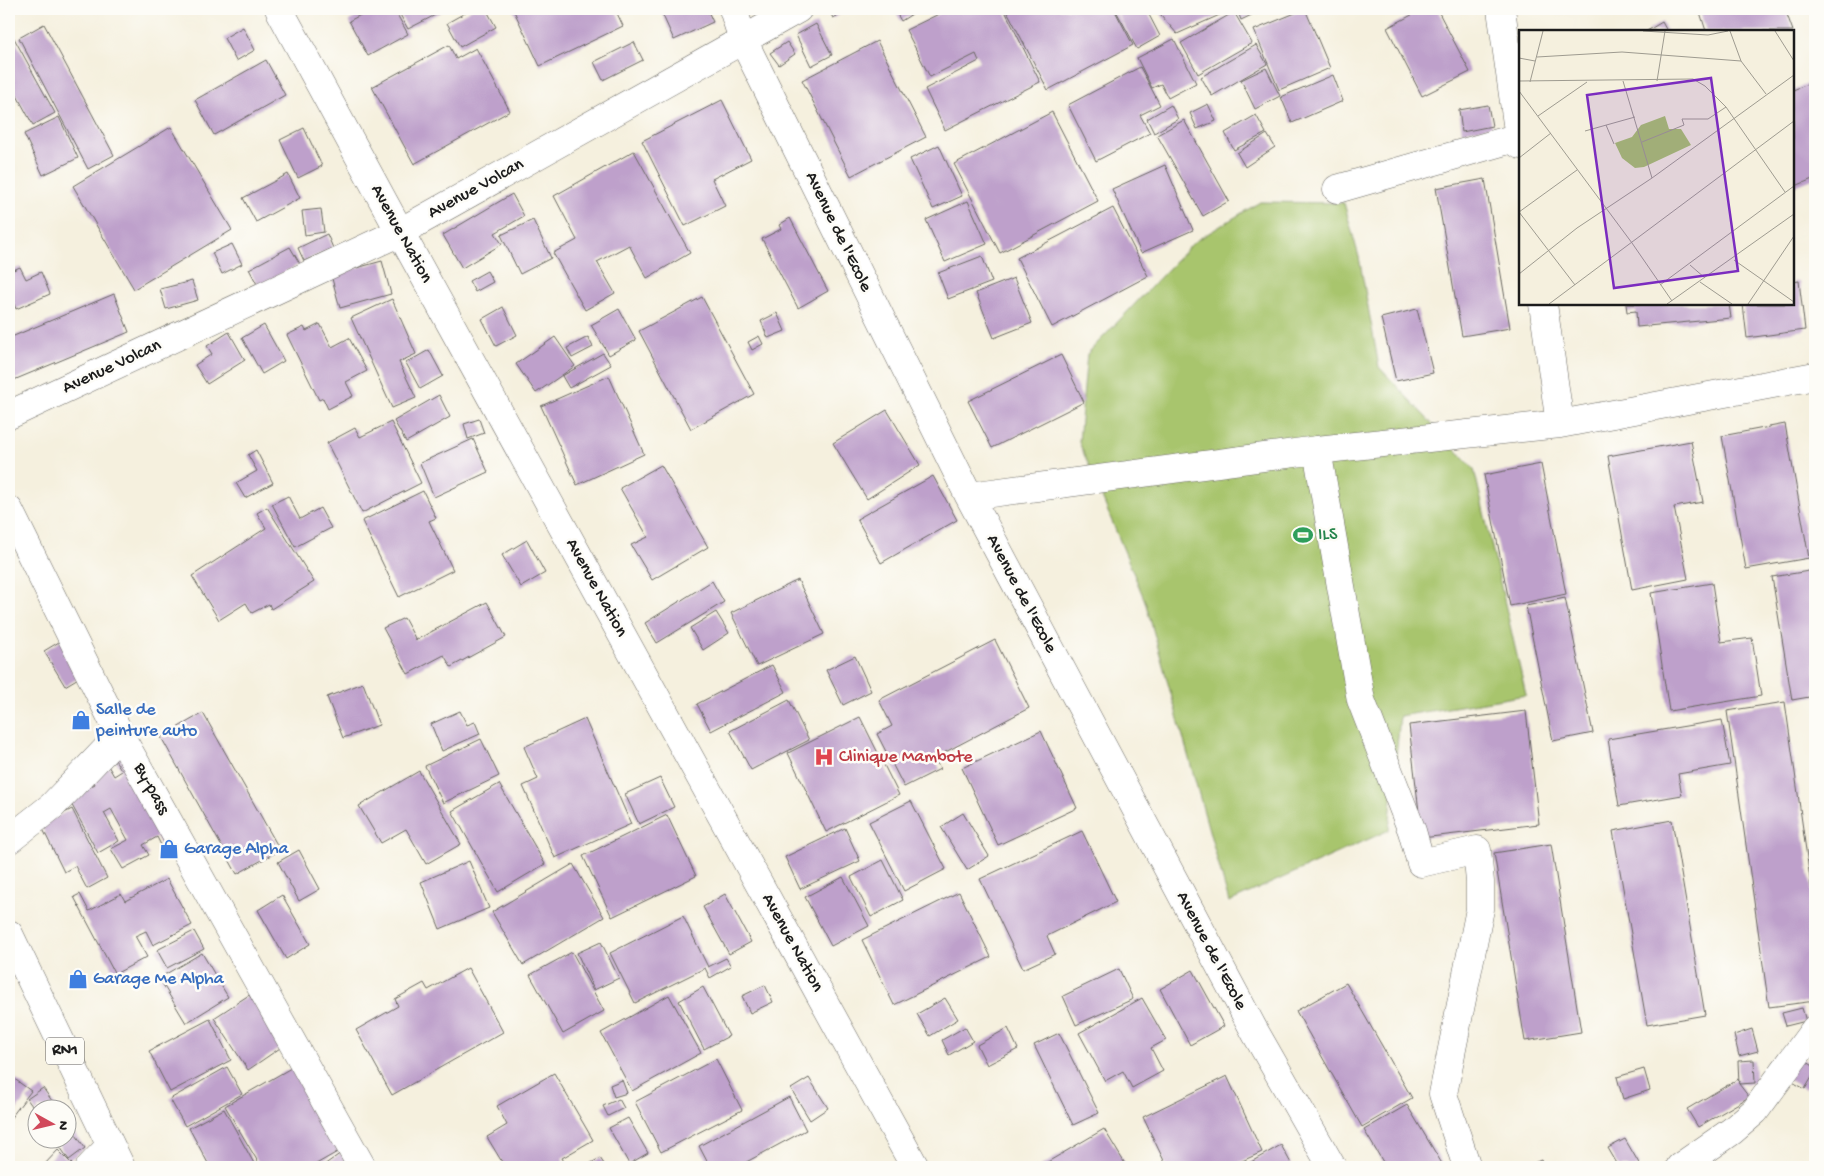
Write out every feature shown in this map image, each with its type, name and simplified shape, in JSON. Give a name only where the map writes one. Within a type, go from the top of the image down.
[{"type":"main road","name":"Avenue Nation","points":[[279,9],[915,1167]]},
{"type":"main road","name":"Avenue de l'Ecole","points":[[733,9],[743,40],[969,496],[1254,1032],[1332,1167]]},
{"type":"main road","name":"Avenue Volcan","points":[[9,415],[400,232],[798,9]]},
{"type":"main road","points":[[1501,9],[1519,134]]},
{"type":"main road","points":[[1337,189],[1519,141]]},
{"type":"main road","points":[[1543,305],[1560,424]]},
{"type":"main road","points":[[969,496],[1317,450],[1560,424],[1815,376]]},
{"type":"main road","points":[[1317,450],[1361,700],[1412,831],[1421,863],[1477,850],[1480,909],[1443,1094],[1467,1167]]},
{"type":"main road","name":"By-pass","points":[[9,510],[120,736],[362,1167]]},
{"type":"main road","points":[[9,840],[52,806],[120,736]]},
{"type":"main road","name":"RN1","points":[[9,934],[116,1157]]},
{"type":"main road","points":[[1680,1167],[1732,1131],[1755,1112],[1815,1029]]},
{"type":"main road","points":[[90,1167],[116,1157]]},
{"type":"green space","name":"ILS","points":[[1260,202],[1344,203],[1359,257],[1379,367],[1474,469],[1526,695],[1400,716],[1389,830],[1229,902],[1145,601],[1079,442],[1087,354],[1194,242]]},
{"type":"building","points":[[372,9],[394,9],[408,34],[368,56],[349,21]]},
{"type":"building","points":[[397,9],[442,9],[443,11],[408,29]]},
{"type":"building","points":[[472,9],[486,9],[496,27],[460,47],[447,23]]},
{"type":"building","points":[[513,9],[615,9],[623,26],[540,66]]},
{"type":"building","points":[[660,9],[707,9],[713,22],[674,40]]},
{"type":"building","points":[[828,9],[851,9],[833,18]]},
{"type":"building","points":[[894,9],[920,9],[901,21]]},
{"type":"building","points":[[949,9],[1004,9],[1040,82],[945,130],[925,89],[979,61],[976,54],[930,77],[906,30]]},
{"type":"building","points":[[1006,9],[1114,9],[1133,45],[1048,90]]},
{"type":"building","points":[[1115,9],[1146,9],[1160,36],[1137,49]]},
{"type":"building","points":[[1156,9],[1233,9],[1177,34]]},
{"type":"building","points":[[1237,9],[1264,9],[1241,20]]},
{"type":"building","points":[[1305,9],[1330,68],[1279,90],[1254,30]]},
{"type":"building","points":[[1423,9],[1437,9],[1470,72],[1422,96],[1387,28]]},
{"type":"building","points":[[1699,9],[1785,9],[1793,30],[1706,30]]},
{"type":"building","points":[[1234,12],[1252,43],[1198,74],[1181,43]]},
{"type":"building","points":[[1662,22],[1666,30],[1649,30]]},
{"type":"building","points":[[44,24],[114,155],[88,169],[19,38]]},
{"type":"building","points":[[816,24],[832,55],[811,66],[796,35]]},
{"type":"building","points":[[243,27],[255,50],[236,61],[224,38]]},
{"type":"building","points":[[9,29],[55,113],[33,125],[9,81]]},
{"type":"building","points":[[1174,39],[1196,83],[1168,98],[1161,84],[1152,88],[1137,58]]},
{"type":"building","points":[[877,41],[926,137],[851,176],[802,80]]},
{"type":"building","points":[[634,42],[643,60],[603,80],[594,62]]},
{"type":"building","points":[[787,42],[795,54],[779,65],[770,53]]},
{"type":"building","points":[[449,45],[456,59],[476,48],[510,111],[414,164],[372,87]]},
{"type":"building","points":[[1256,45],[1267,64],[1212,96],[1201,77]]},
{"type":"building","points":[[266,60],[285,95],[214,135],[195,100]]},
{"type":"building","points":[[1140,67],[1160,105],[1140,115],[1150,133],[1096,161],[1068,105]]},
{"type":"building","points":[[1266,68],[1280,96],[1255,109],[1241,80]]},
{"type":"building","points":[[1333,75],[1343,101],[1292,123],[1281,97]]},
{"type":"building","points":[[1815,81],[1815,178],[1794,187],[1794,90]]},
{"type":"building","points":[[722,100],[751,159],[712,179],[725,206],[685,226],[642,141]]},
{"type":"building","points":[[1208,104],[1216,121],[1197,129],[1190,113]]},
{"type":"building","points":[[1171,105],[1178,119],[1154,133],[1147,119]]},
{"type":"building","points":[[1488,105],[1492,126],[1462,132],[1459,110]]},
{"type":"building","points":[[1052,112],[1098,201],[1000,253],[954,164]]},
{"type":"building","points":[[1256,115],[1266,133],[1234,150],[1225,133]]},
{"type":"building","points":[[59,117],[78,158],[43,175],[24,134]]},
{"type":"building","points":[[1184,120],[1229,201],[1203,216],[1157,135]]},
{"type":"building","points":[[171,127],[232,230],[134,289],[73,186]]},
{"type":"building","points":[[304,128],[322,166],[298,178],[280,140]]},
{"type":"building","points":[[1267,134],[1275,147],[1245,167],[1237,153]]},
{"type":"building","points":[[939,145],[962,196],[933,209],[910,159]]},
{"type":"building","points":[[634,151],[690,253],[647,278],[629,245],[597,262],[615,293],[585,310],[553,253],[577,240],[554,196]]},
{"type":"building","points":[[1165,165],[1193,230],[1141,253],[1112,189]]},
{"type":"building","points":[[288,174],[300,198],[256,222],[243,198]]},
{"type":"building","points":[[1485,179],[1510,328],[1462,336],[1436,188]]},
{"type":"building","points":[[512,194],[524,216],[495,233],[502,244],[462,268],[443,235]]},
{"type":"building","points":[[968,201],[987,244],[945,262],[926,220]]},
{"type":"building","points":[[1113,208],[1148,276],[1052,327],[1017,258]]},
{"type":"building","points":[[321,209],[324,232],[305,235],[302,211]]},
{"type":"building","points":[[790,218],[828,291],[798,308],[762,239],[781,229],[779,225]]},
{"type":"building","points":[[533,220],[551,258],[520,274],[501,235]]},
{"type":"building","points":[[327,234],[333,248],[304,261],[298,248]]},
{"type":"building","points":[[232,244],[242,264],[222,274],[212,253]]},
{"type":"building","points":[[290,247],[300,264],[258,286],[249,269]]},
{"type":"building","points":[[982,256],[992,282],[948,299],[938,273]]},
{"type":"building","points":[[382,261],[391,294],[340,308],[331,275]]},
{"type":"building","points":[[20,267],[26,279],[41,272],[50,294],[16,309],[9,292],[9,272]]},
{"type":"building","points":[[487,271],[493,282],[475,292],[469,281]]},
{"type":"building","points":[[1014,278],[1032,323],[994,338],[976,293]]},
{"type":"building","points":[[192,281],[198,300],[166,309],[160,289]]},
{"type":"building","points":[[1799,281],[1805,330],[1747,338],[1743,305],[1794,305],[1794,282]]},
{"type":"building","points":[[114,294],[129,332],[9,382],[9,338]]},
{"type":"building","points":[[702,297],[754,394],[691,429],[639,331]]},
{"type":"building","points":[[392,299],[416,354],[399,362],[416,398],[392,408],[351,318]]},
{"type":"building","points":[[1626,305],[1729,305],[1731,318],[1637,327],[1636,311],[1627,312]]},
{"type":"building","points":[[503,307],[517,335],[496,346],[482,319]]},
{"type":"building","points":[[619,309],[636,340],[609,355],[591,325]]},
{"type":"building","points":[[1417,309],[1433,373],[1396,381],[1381,318]]},
{"type":"building","points":[[777,313],[785,331],[768,338],[761,321]]},
{"type":"building","points":[[320,324],[332,347],[349,338],[367,371],[346,382],[353,396],[328,409],[323,398],[319,400],[287,335],[304,327],[306,331]]},
{"type":"building","points":[[264,325],[284,361],[262,374],[242,338]]},
{"type":"building","points":[[229,332],[245,360],[207,384],[195,365],[212,354],[207,346]]},
{"type":"building","points":[[759,336],[763,344],[752,350],[748,342]]},
{"type":"building","points":[[555,337],[575,366],[536,393],[516,364]]},
{"type":"building","points":[[588,337],[593,347],[572,358],[567,348]]},
{"type":"building","points":[[429,350],[443,376],[420,389],[406,363]]},
{"type":"building","points":[[603,353],[611,365],[569,388],[562,376]]},
{"type":"building","points":[[1061,355],[1084,402],[992,448],[968,401]]},
{"type":"building","points":[[609,376],[644,454],[577,485],[541,406]]},
{"type":"building","points":[[439,395],[450,417],[406,442],[394,421]]},
{"type":"building","points":[[887,410],[920,465],[867,499],[833,443]]},
{"type":"building","points":[[479,419],[484,433],[468,439],[464,424]]},
{"type":"building","points":[[391,422],[421,483],[362,513],[327,443],[355,428],[360,437]]},
{"type":"building","points":[[1785,424],[1809,558],[1746,569],[1722,436]]},
{"type":"building","points":[[473,439],[488,472],[434,497],[420,463]]},
{"type":"building","points":[[1691,441],[1703,502],[1674,507],[1688,579],[1632,590],[1608,456]]},
{"type":"building","points":[[256,450],[273,483],[245,498],[236,483],[257,471],[248,455]]},
{"type":"building","points":[[1541,464],[1566,594],[1510,606],[1484,475]]},
{"type":"building","points":[[661,465],[708,547],[652,580],[631,545],[648,537],[620,488]]},
{"type":"building","points":[[933,476],[957,520],[881,563],[857,519]]},
{"type":"building","points":[[423,491],[436,518],[429,521],[453,570],[399,597],[362,521]]},
{"type":"building","points":[[288,496],[300,519],[320,508],[331,528],[295,547],[272,504]]},
{"type":"building","points":[[267,507],[314,582],[271,609],[269,604],[252,613],[246,603],[219,620],[192,576],[266,528],[257,513]]},
{"type":"building","points":[[527,540],[545,573],[521,587],[502,555]]},
{"type":"building","points":[[1815,570],[1815,696],[1792,700],[1772,577]]},
{"type":"building","points":[[798,580],[824,634],[757,666],[731,613]]},
{"type":"building","points":[[712,581],[724,602],[657,643],[645,623]]},
{"type":"building","points":[[1712,583],[1721,642],[1752,638],[1761,696],[1669,711],[1651,593]]},
{"type":"building","points":[[1565,598],[1593,733],[1553,741],[1526,606]]},
{"type":"building","points":[[487,602],[506,637],[451,667],[444,655],[408,674],[383,628],[404,618],[416,640]]},
{"type":"building","points":[[716,612],[729,633],[703,650],[690,628]]},
{"type":"building","points":[[64,639],[85,674],[65,686],[44,651]]},
{"type":"building","points":[[995,640],[1029,708],[934,758],[940,769],[904,787],[877,734],[892,726],[879,700]]},
{"type":"building","points":[[855,656],[871,691],[843,705],[826,670]]},
{"type":"building","points":[[772,665],[786,692],[711,731],[697,704]]},
{"type":"building","points":[[363,683],[379,725],[343,738],[327,697]]},
{"type":"building","points":[[789,700],[809,740],[751,770],[730,731]]},
{"type":"building","points":[[1785,702],[1815,914],[1815,1001],[1769,1007],[1727,711]]},
{"type":"building","points":[[460,711],[467,725],[475,722],[480,734],[442,751],[431,724]]},
{"type":"building","points":[[1526,711],[1539,824],[1422,838],[1409,725]]},
{"type":"building","points":[[203,713],[280,850],[237,874],[161,737]]},
{"type":"building","points":[[860,717],[899,795],[826,832],[788,753]]},
{"type":"building","points":[[585,719],[631,824],[555,858],[523,786],[538,779],[524,747]]},
{"type":"building","points":[[1722,720],[1730,765],[1678,774],[1682,795],[1619,806],[1608,739]]},
{"type":"building","points":[[1041,731],[1077,808],[998,845],[962,768]]},
{"type":"building","points":[[481,739],[499,776],[443,803],[425,766]]},
{"type":"building","points":[[125,749],[179,843],[164,851],[157,837],[143,845],[149,855],[123,869],[111,849],[128,840],[111,809],[104,813],[119,841],[98,853],[68,798],[95,784],[89,773],[107,764],[114,776],[122,771],[112,755]]},
{"type":"building","points":[[1812,760],[1815,760],[1815,795],[1814,795]]},
{"type":"building","points":[[419,771],[461,844],[426,864],[406,829],[381,843],[359,806]]},
{"type":"building","points":[[660,778],[674,807],[639,824],[625,794]]},
{"type":"building","points":[[499,784],[545,864],[498,892],[452,811]]},
{"type":"building","points":[[911,801],[946,869],[904,891],[869,822]]},
{"type":"building","points":[[72,809],[107,878],[87,889],[75,866],[64,872],[41,825]]},
{"type":"building","points":[[963,813],[989,856],[967,870],[941,827]]},
{"type":"building","points":[[667,815],[696,876],[612,917],[583,856]]},
{"type":"building","points":[[1672,820],[1705,1015],[1647,1025],[1613,831]]},
{"type":"building","points":[[845,828],[860,861],[800,889],[785,857]]},
{"type":"building","points":[[1082,831],[1116,902],[1047,936],[1055,954],[1023,969],[980,879]]},
{"type":"building","points":[[1551,844],[1581,1032],[1525,1041],[1494,853]]},
{"type":"building","points":[[299,850],[320,889],[299,901],[278,862]]},
{"type":"building","points":[[883,860],[903,900],[871,917],[851,877]]},
{"type":"building","points":[[469,861],[489,908],[440,929],[421,882]]},
{"type":"building","points":[[573,864],[604,917],[523,965],[492,912]]},
{"type":"building","points":[[843,877],[869,926],[831,946],[805,897]]},
{"type":"building","points":[[167,879],[192,925],[153,945],[146,931],[135,936],[147,957],[115,974],[74,897],[80,894],[89,911],[121,894],[125,901]]},
{"type":"building","points":[[959,892],[991,957],[894,1005],[862,940]]},
{"type":"building","points":[[725,894],[751,942],[729,954],[703,907]]},
{"type":"building","points":[[282,895],[310,944],[286,959],[258,910]]},
{"type":"building","points":[[683,916],[708,967],[726,958],[731,966],[710,978],[705,968],[635,1003],[610,953]]},
{"type":"building","points":[[194,931],[204,949],[167,968],[157,950]]},
{"type":"building","points":[[601,942],[619,978],[594,990],[577,953]]},
{"type":"building","points":[[572,952],[604,1011],[563,1034],[530,975]]},
{"type":"building","points":[[202,953],[228,997],[186,1023],[159,978]]},
{"type":"building","points":[[468,968],[503,1032],[392,1095],[356,1030],[398,1006],[395,999],[424,983],[428,990]]},
{"type":"building","points":[[1119,969],[1133,999],[1076,1025],[1063,996]]},
{"type":"building","points":[[1193,970],[1224,1026],[1190,1045],[1160,989]]},
{"type":"building","points":[[1346,983],[1412,1098],[1362,1127],[1296,1011]]},
{"type":"building","points":[[765,985],[773,1002],[750,1013],[742,996]]},
{"type":"building","points":[[703,987],[729,1036],[704,1049],[679,1001]]},
{"type":"building","points":[[249,995],[283,1046],[248,1070],[214,1018]]},
{"type":"building","points":[[669,995],[701,1053],[632,1091],[601,1033]]},
{"type":"building","points":[[945,998],[958,1019],[930,1036],[917,1014]]},
{"type":"building","points":[[1142,998],[1166,1040],[1151,1048],[1163,1071],[1132,1088],[1123,1071],[1105,1081],[1079,1033]]},
{"type":"building","points":[[1802,1008],[1806,1021],[1786,1026],[1782,1013]]},
{"type":"building","points":[[210,1019],[231,1060],[170,1092],[149,1051]]},
{"type":"building","points":[[965,1027],[973,1041],[949,1055],[942,1040]]},
{"type":"building","points":[[1008,1028],[1018,1049],[987,1065],[977,1045]]},
{"type":"building","points":[[1752,1029],[1758,1051],[1739,1056],[1734,1035]]},
{"type":"building","points":[[1059,1033],[1099,1113],[1073,1125],[1034,1045]]},
{"type":"building","points":[[1799,1057],[1815,1067],[1815,1072],[1805,1089],[1787,1079]]},
{"type":"building","points":[[716,1059],[742,1110],[661,1152],[635,1102]]},
{"type":"building","points":[[1754,1060],[1755,1083],[1739,1084],[1738,1061]]},
{"type":"building","points":[[227,1067],[242,1094],[185,1126],[170,1099]]},
{"type":"building","points":[[291,1068],[339,1151],[311,1167],[261,1167],[225,1106]]},
{"type":"building","points":[[1644,1069],[1650,1090],[1623,1099],[1617,1077]]},
{"type":"building","points":[[554,1073],[593,1140],[562,1158],[567,1167],[505,1167],[487,1137],[507,1125],[497,1106]]},
{"type":"building","points":[[9,1075],[31,1091],[9,1120]]},
{"type":"building","points":[[1227,1076],[1262,1152],[1229,1167],[1167,1167],[1143,1117]]},
{"type":"building","points":[[809,1078],[828,1108],[810,1120],[791,1089]]},
{"type":"building","points":[[1738,1079],[1739,1084],[1749,1097],[1698,1127],[1687,1109]]},
{"type":"building","points":[[622,1080],[627,1093],[614,1097],[610,1085]]},
{"type":"building","points":[[43,1088],[50,1098],[28,1098]]},
{"type":"building","points":[[789,1097],[806,1130],[737,1167],[710,1167],[699,1146]]},
{"type":"building","points":[[619,1099],[624,1108],[608,1116],[603,1106]]},
{"type":"building","points":[[1407,1105],[1444,1167],[1386,1167],[1364,1130]]},
{"type":"building","points":[[224,1109],[256,1167],[210,1167],[189,1128]]},
{"type":"building","points":[[628,1118],[648,1153],[629,1164],[609,1128]]},
{"type":"building","points":[[1104,1129],[1127,1167],[1039,1167]]},
{"type":"building","points":[[78,1138],[85,1148],[69,1160],[61,1148],[78,1148]]},
{"type":"building","points":[[1625,1139],[1640,1165],[1636,1167],[1619,1167],[1608,1148]]},
{"type":"building","points":[[1281,1145],[1293,1167],[1242,1167]]},
{"type":"building","points":[[58,1150],[72,1164],[69,1167],[44,1167],[43,1166]]},
{"type":"building","points":[[341,1153],[351,1167],[325,1167],[324,1165]]},
{"type":"building","points":[[600,1158],[606,1167],[584,1167]]},
{"type":"building","points":[[1541,1160],[1544,1167],[1524,1167]]},
{"type":"place","name":"ILS","points":[[1303,535]]},
{"type":"place","name":"Salle de peinture auto","points":[[81,720]]},
{"type":"place","name":"Clinique Mambote","points":[[824,757]]},
{"type":"place","name":"Garage Alpha","points":[[169,849]]},
{"type":"place","name":"Garage Me Alpha","points":[[78,979]]}]
